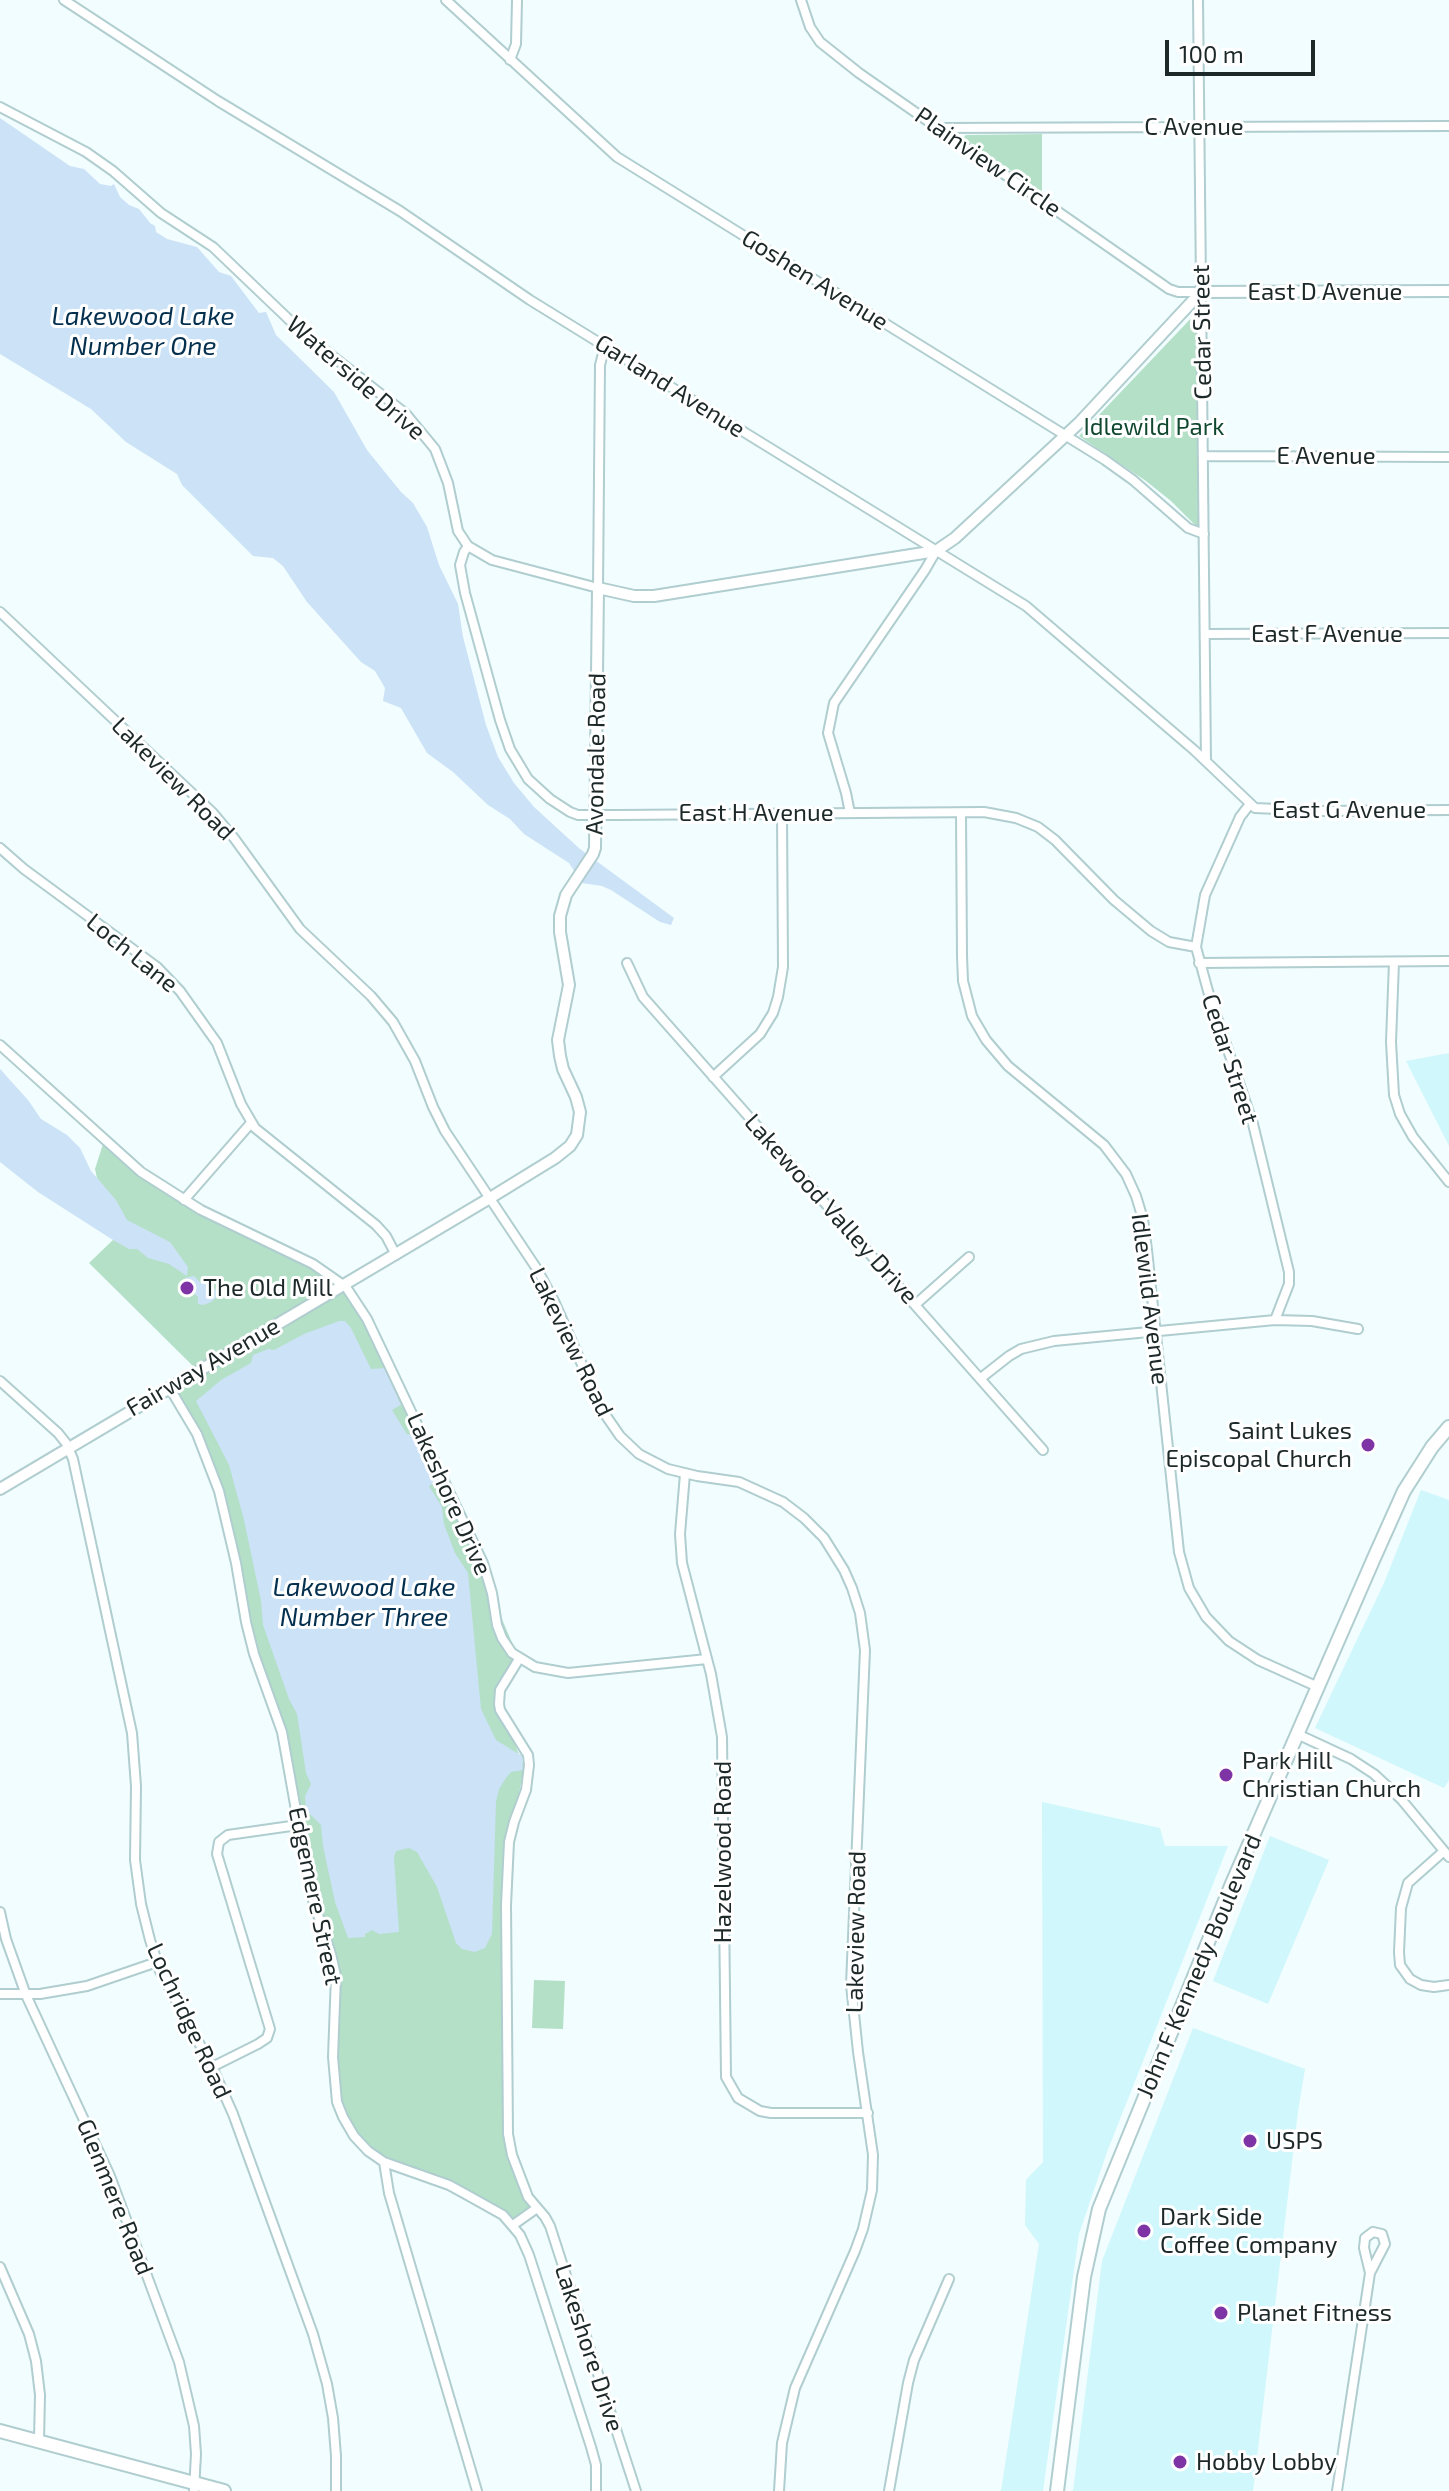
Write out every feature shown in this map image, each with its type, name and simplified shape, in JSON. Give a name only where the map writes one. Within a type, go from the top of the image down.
[{"type":"main road","name":"John F Kennedy Boulevard","points":[[1057,2491],[1084,2277],[1099,2209],[1231,1886],[1404,1491],[1432,1447],[1449,1427]]},
{"type":"main road","points":[[0,2431],[194,2487],[224,2491]]},
{"type":"street","name":"Garland Avenue","points":[[64,0],[231,110],[400,211],[530,300],[1026,606],[1206,761],[1250,804]]},
{"type":"street","name":"Goshen Avenue","points":[[446,0],[600,143],[631,166],[1066,436],[1133,480],[1188,528],[1204,534]]},
{"type":"street","points":[[510,60],[516,44],[517,0]]},
{"type":"street","name":"Plainview Circle","points":[[801,0],[810,27],[831,53],[1169,289],[1201,292]]},
{"type":"street","name":"Cedar Street","points":[[1198,0],[1206,761]]},
{"type":"street","name":"Waterside Drive","points":[[0,107],[86,152],[113,171],[161,213],[213,247],[303,333],[406,414],[435,449],[445,475],[458,531],[468,546]]},
{"type":"street","name":"C Avenue","points":[[939,128],[1449,126]]},
{"type":"street","name":"East D Avenue","points":[[1201,292],[1449,291]]},
{"type":"street","points":[[850,813],[828,733],[831,710],[844,686],[903,604],[936,551],[955,538],[1066,436],[1201,292]]},
{"type":"street","name":"Avondale Road","points":[[490,1198],[564,1152],[577,1135],[580,1125],[578,1104],[563,1069],[558,1040],[569,985],[560,916],[566,895],[593,854],[596,815],[600,365],[605,346]]},
{"type":"street","name":"E Avenue","points":[[1203,456],[1449,457]]},
{"type":"street","points":[[468,546],[492,560],[634,596],[654,596],[936,551]]},
{"type":"street","name":"East H Avenue","points":[[468,546],[460,565],[465,593],[510,749],[537,788],[570,812],[578,815],[993,813],[1038,827],[1131,916],[1169,942],[1196,947]]},
{"type":"street","name":"Lakeview Road","points":[[0,612],[213,813],[300,929],[380,1005],[404,1039],[445,1131],[537,1269],[602,1410],[620,1436],[654,1463],[685,1474],[747,1485],[783,1502],[824,1538],[848,1579],[860,1613],[865,1650],[851,1985],[873,2155],[870,2205],[855,2251],[795,2388],[782,2443],[779,2491]]},
{"type":"street","name":"East F Avenue","points":[[1205,634],[1449,633]]},
{"type":"street","name":"Cedar Street","points":[[1250,804],[1240,817],[1205,895],[1196,947],[1253,1124],[1289,1272],[1289,1284],[1275,1320]]},
{"type":"street","name":"East G Avenue","points":[[1250,804],[1263,810],[1449,810]]},
{"type":"street","name":"Idlewild Avenue","points":[[961,813],[963,981],[972,1016],[994,1052],[1091,1132],[1115,1158],[1126,1174],[1143,1219],[1179,1552],[1189,1588],[1206,1617],[1229,1641],[1258,1660],[1318,1687]]},
{"type":"street","points":[[713,1077],[760,1034],[773,1013],[778,997],[783,967],[782,814]]},
{"type":"street","name":"Loch Lane","points":[[0,848],[34,877],[157,967],[196,1011],[217,1043],[251,1123],[376,1225],[396,1255]]},
{"type":"street","points":[[1199,963],[1449,961]]},
{"type":"street","points":[[1394,962],[1391,1042],[1394,1095],[1413,1137],[1449,1182]]},
{"type":"street","name":"Lakewood Valley Drive","points":[[627,963],[643,997],[1043,1450]]},
{"type":"street","name":"Lakeshore Drive","points":[[0,1045],[141,1172],[184,1200],[313,1264],[346,1287],[367,1319],[486,1571],[502,1638],[519,1659],[500,1690],[500,1710],[528,1755],[529,1776],[509,1842],[506,1905],[506,2111],[512,2155],[528,2197],[550,2226],[636,2491]]},
{"type":"street","points":[[184,1200],[251,1123]]},
{"type":"street","name":"Fairway Avenue","points":[[0,1489],[490,1198]]},
{"type":"street","points":[[916,1304],[969,1257]]},
{"type":"street","points":[[981,1378],[1009,1356],[1039,1343],[1275,1320],[1312,1321],[1358,1329]]},
{"type":"street","name":"Lochridge Road","points":[[0,1381],[58,1433],[74,1463],[132,1733],[136,1774],[134,1835],[137,1885],[150,1940],[157,1962],[233,2114],[321,2359],[333,2418],[336,2491]]},
{"type":"street","name":"Edgemere Street","points":[[169,1387],[197,1434],[219,1491],[254,1654],[282,1732],[311,1894],[336,1976],[333,2057],[337,2102],[354,2136],[384,2162]]},
{"type":"street","name":"Hazelwood Road","points":[[685,1474],[680,1545],[682,1563],[707,1659],[722,1737],[726,2077],[738,2098],[760,2111],[868,2113]]},
{"type":"street","points":[[519,1659],[535,1667],[568,1673],[707,1659]]},
{"type":"street","points":[[1297,1734],[1351,1759],[1374,1774],[1401,1799],[1447,1854],[1408,1883],[1401,1908],[1399,1952],[1400,1965],[1410,1979],[1421,1985],[1449,1985]]},
{"type":"street","points":[[212,2067],[258,2044],[267,2038],[270,2029],[217,1854],[219,1842],[228,1835],[298,1825]]},
{"type":"street","name":"Glenmere Road","points":[[0,1912],[26,1995],[110,2176],[179,2362],[194,2426],[194,2487]]},
{"type":"street","points":[[0,1994],[26,1995],[87,1986],[157,1962]]},
{"type":"street","points":[[384,2162],[389,2193],[477,2491]]},
{"type":"street","name":"Lakeshore Drive","points":[[384,2162],[449,2185],[503,2215],[523,2239],[591,2447],[596,2465],[596,2491]]},
{"type":"street","points":[[513,2225],[537,2208]]},
{"type":"street","points":[[0,2267],[29,2334],[36,2361],[40,2395],[39,2440]]},
{"type":"street","points":[[1337,2491],[1370,2273]]},
{"type":"street","points":[[889,2491],[914,2360],[949,2279]]},
{"type":"shaded area","points":[[1449,1053],[1449,1146],[1406,1061]]},
{"type":"shaded area","points":[[1421,1490],[1449,1500],[1449,1780],[1444,1788],[1315,1728],[1384,1583]]},
{"type":"shaded area","points":[[1042,1802],[1160,1828],[1165,1846],[1228,1846],[1107,2152],[1079,2234],[1043,2491],[1001,2491],[1039,2244],[1025,2225],[1026,2180],[1043,2162]]},
{"type":"shaded area","points":[[1270,1836],[1329,1860],[1268,2004],[1213,1981]]},
{"type":"shaded area","points":[[1193,2028],[1305,2069],[1253,2491],[1073,2491],[1102,2261]]},
{"type":"green space","points":[[1042,134],[1042,192],[964,137],[966,135]]},
{"type":"green space","name":"Idlewild Park","points":[[1197,312],[1201,317],[1204,534],[1146,481],[1079,436]]},
{"type":"green space","points":[[104,1141],[157,1183],[302,1258],[346,1287],[421,1430],[519,1659],[500,1690],[500,1710],[524,1766],[514,1822],[506,1949],[508,2134],[520,2177],[537,2208],[513,2225],[469,2196],[384,2162],[347,2126],[333,2057],[336,1976],[317,1917],[288,1760],[254,1654],[224,1508],[197,1434],[169,1387],[197,1370],[89,1263],[113,1240],[123,1213],[97,1178],[95,1169]]},
{"type":"green space","points":[[534,1980],[565,1981],[563,2029],[532,2028]]},
{"type":"water","name":"Lakewood Lake Number One","points":[[0,118],[70,166],[84,169],[100,184],[114,184],[120,197],[139,209],[155,226],[156,232],[167,239],[197,247],[219,272],[231,276],[259,313],[266,312],[276,335],[334,392],[367,450],[413,503],[427,527],[439,565],[458,604],[463,637],[486,725],[498,757],[514,783],[534,807],[580,849],[674,918],[671,925],[660,922],[611,890],[582,883],[569,863],[524,834],[510,819],[488,805],[453,772],[427,753],[401,708],[383,701],[385,688],[375,671],[361,662],[307,602],[283,566],[273,558],[253,556],[182,485],[177,474],[126,442],[91,409],[0,354]]},
{"type":"water","points":[[0,1069],[41,1119],[67,1135],[80,1148],[91,1171],[116,1200],[127,1220],[170,1242],[188,1267],[187,1276],[169,1264],[148,1258],[137,1249],[129,1249],[113,1240],[38,1192],[0,1162]]},
{"type":"water","points":[[194,1276],[201,1283],[212,1285],[219,1295],[211,1302],[198,1304],[198,1297],[187,1287],[185,1278]]},
{"type":"water","name":"Lakewood Lake Number Three","points":[[345,1321],[351,1328],[371,1369],[385,1368],[401,1405],[392,1410],[407,1434],[418,1436],[438,1481],[429,1486],[442,1507],[444,1524],[455,1553],[468,1573],[481,1709],[496,1740],[522,1756],[523,1770],[511,1772],[499,1789],[492,1934],[485,1948],[475,1952],[462,1949],[456,1943],[437,1887],[417,1852],[409,1848],[396,1851],[394,1857],[399,1932],[379,1934],[372,1930],[365,1937],[348,1938],[335,1902],[321,1825],[306,1810],[305,1796],[311,1784],[306,1773],[297,1714],[263,1625],[244,1520],[229,1465],[196,1401],[221,1380],[251,1363],[253,1355],[274,1350]]},
{"type":"place","name":"The Old Mill","points":[[187,1288]]},
{"type":"place","name":"Saint Lukes Episcopal Church","points":[[1368,1445]]},
{"type":"place","name":"Park Hill Christian Church","points":[[1226,1775]]},
{"type":"place","name":"USPS","points":[[1250,2141]]},
{"type":"place","name":"Dark Side Coffee Company","points":[[1144,2231]]},
{"type":"place","name":"Planet Fitness","points":[[1221,2313]]},
{"type":"place","name":"Hobby Lobby","points":[[1180,2462]]}]
